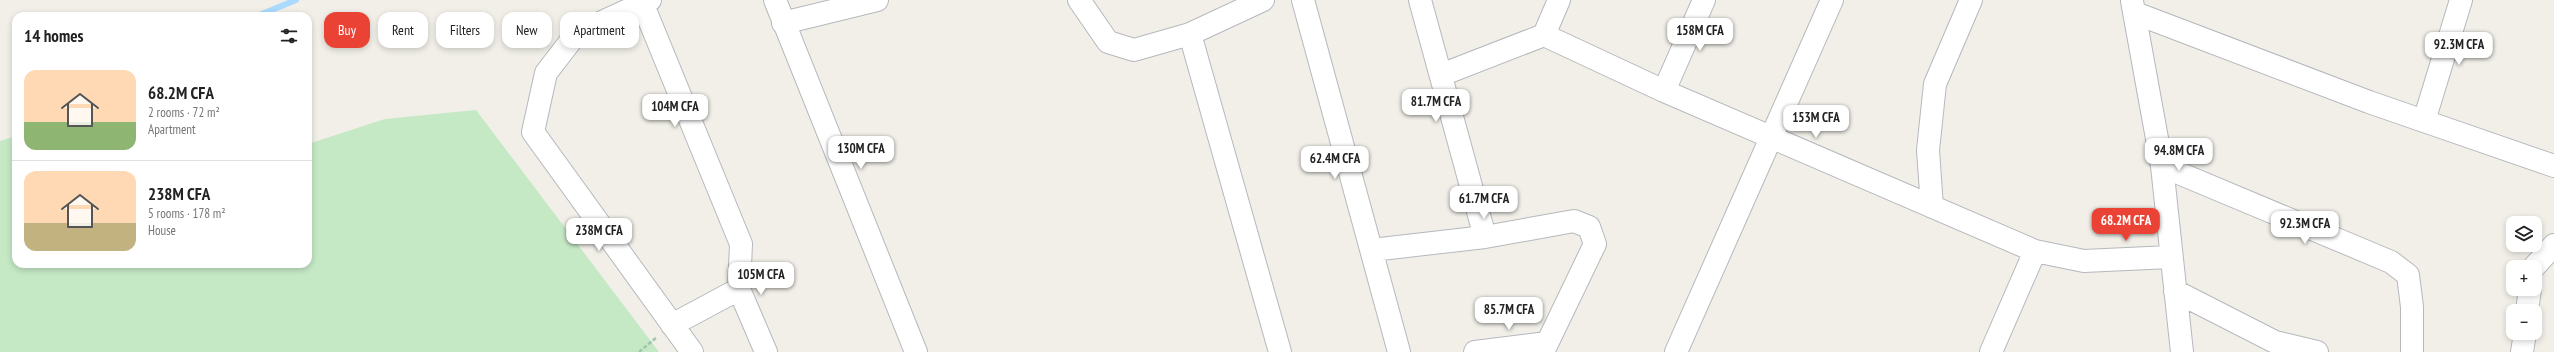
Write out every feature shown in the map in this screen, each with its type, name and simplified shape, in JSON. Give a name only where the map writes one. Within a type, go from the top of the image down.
[{"type":"street","points":[[775,0],[916,352]]},
{"type":"street","points":[[783,23],[876,0]]},
{"type":"street","points":[[1079,0],[1108,42],[1134,50],[1190,34],[1264,0]]},
{"type":"street","points":[[1303,0],[1399,352]]},
{"type":"street","points":[[1420,0],[1485,237]]},
{"type":"street","points":[[1544,35],[1558,0]]},
{"type":"street","points":[[1664,91],[1704,0]]},
{"type":"street","points":[[1676,352],[1832,0]]},
{"type":"street","points":[[1932,207],[1928,150],[1935,84],[1971,0]]},
{"type":"street","points":[[2424,121],[2461,0]]},
{"type":"street","points":[[692,352],[533,132],[546,73],[576,34],[644,1],[741,244],[739,289],[766,352]]},
{"type":"street","points":[[2133,7],[2424,121],[2554,166]]},
{"type":"street","points":[[2133,7],[2162,166],[2170,257],[2182,352]]},
{"type":"street","points":[[1190,34],[1280,352]]},
{"type":"street","points":[[1441,75],[1544,35],[1664,91],[2035,251],[2084,260],[2170,257]]},
{"type":"street","points":[[2162,166],[2396,266],[2408,275],[2412,307],[2412,352]]},
{"type":"street","points":[[1372,250],[1485,237],[1574,221],[1590,226],[1595,244],[1545,348],[1475,352]]},
{"type":"street","points":[[2540,260],[2554,245]]},
{"type":"street","points":[[1992,352],[2035,251]]},
{"type":"street","points":[[672,325],[739,289]]},
{"type":"street","points":[[2175,291],[2275,342],[2317,352]]},
{"type":"street","points":[[2522,352],[2524,340]]},
{"type":"green space","points":[[476,110],[659,352],[0,352],[0,141],[12,137],[12,268],[312,268],[312,143],[385,119]]},
{"type":"waterway","points":[[267,12],[296,0]]}]
